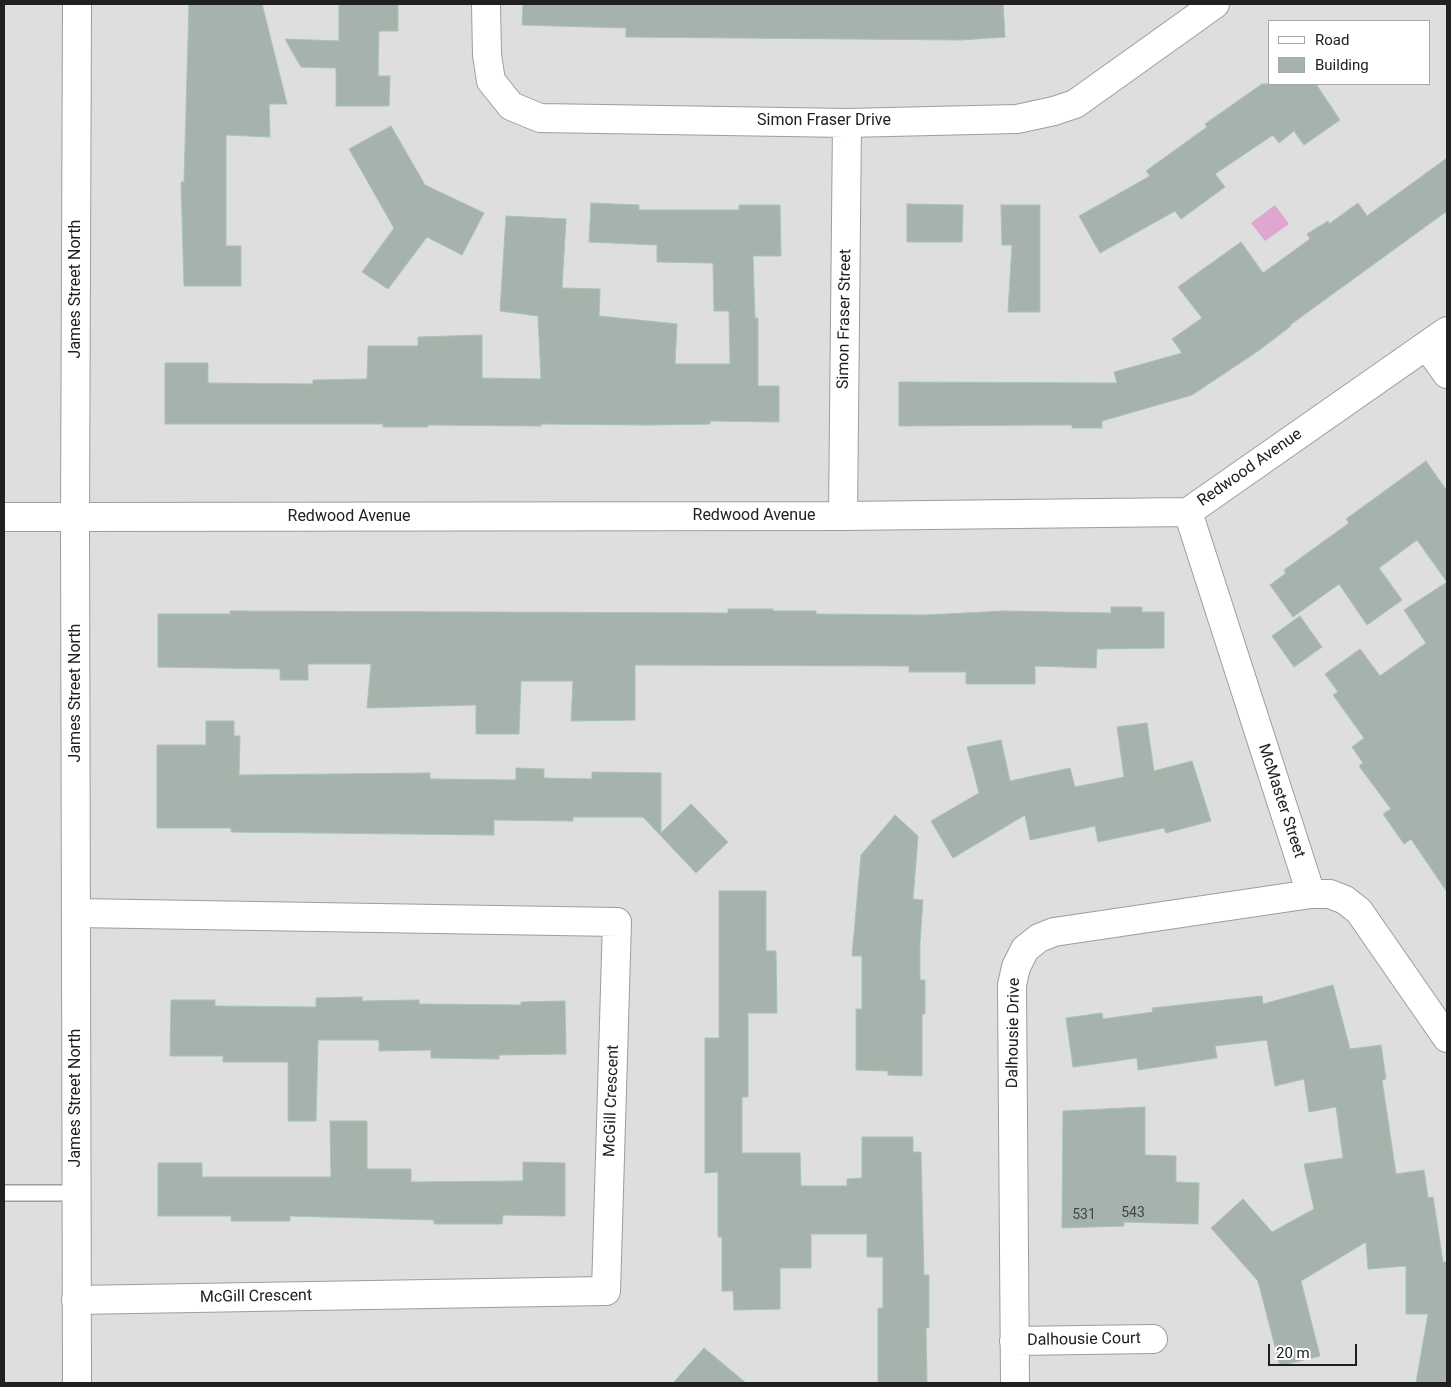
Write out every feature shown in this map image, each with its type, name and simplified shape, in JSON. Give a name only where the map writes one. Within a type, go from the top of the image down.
[{"type":"street","name":"James Street North","points":[[76,1383],[77,913],[75,517],[78,4]]},
{"type":"street","name":"Simon Fraser Drive","points":[[486,4],[487,55],[491,81],[499,95],[511,106],[540,118],[847,123],[1017,119],[1054,111],[1075,104],[1214,4]]},
{"type":"street","name":"Simon Fraser Street","points":[[843,516],[847,123]]},
{"type":"street","name":"Redwood Avenue","points":[[4,517],[843,516],[1188,512],[1437,338]]},
{"type":"street","points":[[1437,338],[1447,374]]},
{"type":"street","name":"McMaster Street","points":[[1188,512],[1311,894]]},
{"type":"street","points":[[1311,894],[1330,894],[1345,900],[1359,911],[1447,1038]]},
{"type":"street","name":"Dalhousie Drive","points":[[1015,1383],[1012,985],[1016,967],[1025,949],[1039,938],[1054,932],[1311,894]]},
{"type":"street","name":"McGill Crescent","points":[[76,1300],[606,1291],[617,922],[77,913]]},
{"type":"street","name":"Dalhousie Court","points":[[1014,1341],[1153,1339]]},
{"type":"lane","points":[[4,1193],[76,1193]]},
{"type":"shaded area","points":[[4,4],[1447,4],[1447,1383],[4,1383]]},
{"type":"shaded area","points":[[1275,205],[1289,224],[1265,241],[1251,223]]},
{"type":"building","points":[[189,4],[262,4],[287,104],[269,104],[270,137],[226,135],[226,246],[241,246],[241,286],[184,286],[181,182],[184,182]]},
{"type":"building","points":[[339,4],[398,4],[398,31],[379,31],[378,76],[390,76],[389,106],[336,106],[336,68],[301,67],[285,39],[339,41]]},
{"type":"building","points":[[523,4],[1003,4],[1005,37],[961,40],[626,37],[626,28],[522,25]]},
{"type":"building","points":[[1262,84],[1317,85],[1340,120],[1304,145],[1294,131],[1279,143],[1273,135],[1215,174],[1225,187],[1181,219],[1175,211],[1100,253],[1079,216],[1150,176],[1146,171],[1207,127],[1205,124]]},
{"type":"building","points":[[391,126],[425,185],[484,213],[462,255],[427,237],[388,289],[362,272],[394,228],[349,149]]},
{"type":"building","points":[[1447,158],[1447,211],[1290,325],[1258,351],[1192,395],[1102,421],[1102,428],[1072,428],[1072,425],[899,426],[899,382],[1117,383],[1114,372],[1182,353],[1172,339],[1202,318],[1178,287],[1241,242],[1263,273],[1310,239],[1307,234],[1328,221],[1329,224],[1358,203],[1367,216]]},
{"type":"building","points":[[591,203],[639,205],[639,210],[739,210],[739,205],[780,205],[781,256],[753,256],[755,318],[758,318],[758,386],[779,386],[779,422],[710,421],[710,424],[541,424],[541,426],[428,425],[428,427],[383,427],[383,424],[165,424],[165,363],[208,363],[208,383],[313,384],[313,380],[367,379],[368,346],[418,346],[418,337],[482,335],[482,378],[541,379],[538,316],[500,311],[506,216],[566,219],[562,288],[600,289],[599,316],[677,324],[675,364],[730,364],[729,311],[714,311],[713,263],[657,262],[657,245],[589,242]]},
{"type":"building","points":[[907,204],[963,205],[962,242],[907,242]]},
{"type":"building","points":[[1001,205],[1040,205],[1040,312],[1008,312],[1012,245],[1002,245]]},
{"type":"building","points":[[1426,461],[1447,491],[1447,582],[1417,540],[1379,568],[1402,600],[1367,625],[1339,584],[1293,617],[1270,585],[1286,573],[1284,570],[1349,523],[1346,519]]},
{"type":"building","points":[[1447,582],[1447,892],[1411,839],[1404,844],[1383,814],[1391,809],[1359,766],[1363,763],[1352,747],[1364,738],[1333,695],[1338,692],[1325,674],[1360,649],[1380,676],[1426,643],[1404,610]]},
{"type":"building","points":[[1111,607],[1142,607],[1142,612],[1164,612],[1164,648],[1097,649],[1096,668],[1035,666],[1035,684],[966,684],[966,672],[909,672],[909,666],[635,665],[635,720],[571,721],[573,681],[521,681],[519,734],[476,734],[476,705],[367,708],[371,664],[308,664],[308,680],[280,680],[280,669],[158,667],[158,614],[230,614],[230,611],[728,613],[728,609],[773,609],[773,611],[816,611],[816,614],[926,615],[1004,611],[1111,613]]},
{"type":"building","points":[[1300,616],[1322,647],[1294,667],[1272,636]]},
{"type":"building","points":[[206,721],[234,721],[234,736],[240,736],[239,775],[430,773],[430,779],[516,780],[516,768],[544,769],[544,778],[592,779],[592,772],[661,773],[661,833],[691,804],[728,842],[696,873],[643,817],[573,817],[573,821],[494,820],[494,835],[231,832],[231,828],[157,828],[157,745],[206,745]]},
{"type":"building","points":[[1147,723],[1154,771],[1192,761],[1211,821],[1166,833],[1164,828],[1098,842],[1095,826],[1030,840],[1025,815],[953,858],[931,821],[979,793],[967,747],[1001,740],[1010,781],[1070,768],[1075,787],[1124,777],[1117,727]]},
{"type":"building","points":[[895,815],[918,836],[913,899],[923,900],[920,942],[920,980],[925,980],[925,1014],[922,1014],[922,1076],[888,1075],[888,1071],[856,1070],[856,1009],[862,1009],[862,956],[852,956],[861,855]]},
{"type":"building","points":[[719,891],[766,891],[766,951],[776,951],[777,1013],[748,1013],[748,1097],[742,1097],[742,1153],[800,1153],[801,1186],[847,1186],[847,1179],[862,1178],[862,1137],[913,1137],[913,1152],[921,1152],[924,1275],[929,1275],[929,1328],[926,1328],[927,1383],[878,1383],[878,1308],[883,1308],[883,1257],[867,1257],[867,1234],[811,1234],[811,1268],[780,1268],[780,1309],[734,1310],[733,1291],[722,1291],[722,1237],[718,1237],[718,1172],[705,1173],[705,1038],[719,1038]]},
{"type":"building","points":[[1333,985],[1350,1049],[1381,1045],[1386,1079],[1382,1080],[1396,1174],[1424,1170],[1428,1198],[1433,1197],[1443,1262],[1447,1262],[1447,1383],[1416,1383],[1428,1314],[1406,1314],[1406,1266],[1368,1269],[1366,1242],[1301,1281],[1320,1356],[1280,1366],[1258,1281],[1211,1228],[1243,1199],[1272,1232],[1314,1209],[1304,1164],[1343,1158],[1336,1107],[1309,1112],[1304,1079],[1275,1086],[1267,1040],[1215,1046],[1217,1058],[1138,1070],[1137,1058],[1073,1067],[1066,1018],[1102,1013],[1103,1019],[1153,1012],[1152,1008],[1262,996],[1263,1004]]},
{"type":"building","points":[[362,997],[362,1001],[419,1000],[419,1004],[521,1005],[521,1002],[565,1001],[566,1054],[499,1055],[499,1059],[431,1058],[431,1050],[379,1051],[379,1040],[318,1040],[316,1121],[288,1121],[288,1062],[223,1062],[223,1056],[170,1056],[171,1000],[215,1000],[215,1006],[316,1007],[316,998]]},
{"type":"building","points":[[1145,1107],[1145,1155],[1176,1156],[1176,1182],[1199,1183],[1198,1224],[1124,1222],[1124,1226],[1062,1228],[1063,1111]]},
{"type":"building","points":[[330,1121],[367,1121],[367,1169],[411,1169],[411,1182],[523,1181],[523,1162],[565,1163],[565,1216],[503,1215],[502,1224],[434,1224],[434,1220],[290,1216],[290,1221],[231,1221],[231,1216],[158,1216],[158,1163],[202,1163],[202,1177],[331,1177]]},
{"type":"building","points":[[704,1348],[746,1383],[673,1383]]}]
